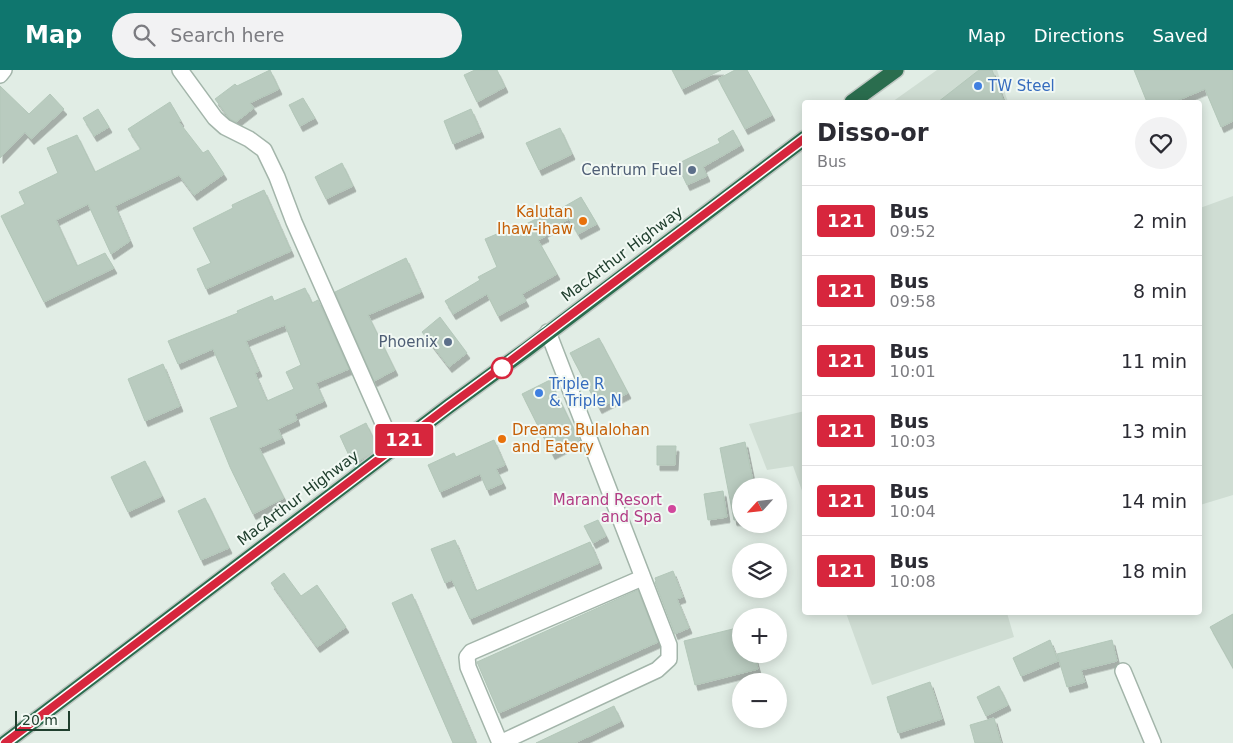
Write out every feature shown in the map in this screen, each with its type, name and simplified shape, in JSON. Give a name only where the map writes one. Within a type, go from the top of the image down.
[{"type":"highway","points":[[855,100],[896,70]]},
{"type":"highway","name":"MacArthur Highway","points":[[5,743],[802,140]]},
{"type":"street","points":[[0,74],[4,70]]},
{"type":"street","points":[[180,70],[215,118],[225,127],[250,139],[264,150],[394,448]]},
{"type":"street","points":[[548,332],[669,645],[669,659],[665,665],[657,670],[500,743],[468,668],[467,657],[471,652],[642,578]]},
{"type":"street","points":[[1123,670],[1153,743]]},
{"type":"shaded area","points":[[937,70],[997,70],[1007,100],[895,100]]},
{"type":"shaded area","points":[[1233,196],[1233,495],[1202,504],[1202,207]]},
{"type":"shaded area","points":[[802,412],[802,491],[793,466],[767,470],[749,424]]},
{"type":"shaded area","points":[[847,615],[1008,615],[1014,637],[872,685]]},
{"type":"building","points":[[270,70],[279,89],[250,103],[254,108],[236,122],[230,119],[215,99],[235,84],[237,86]]},
{"type":"building","points":[[475,70],[497,70],[505,87],[477,102],[464,75]]},
{"type":"building","points":[[672,70],[721,70],[682,89]]},
{"type":"building","points":[[735,70],[747,70],[772,115],[745,129],[718,79]]},
{"type":"building","name":"TW Steel","points":[[979,70],[992,70],[1003,100],[941,100]]},
{"type":"building","points":[[1134,70],[1233,70],[1233,121],[1221,127],[1205,89],[1179,100],[1146,100]]},
{"type":"building","points":[[0,86],[29,114],[50,94],[64,109],[31,139],[25,132],[0,158]]},
{"type":"building","points":[[303,98],[315,118],[300,126],[289,105]]},
{"type":"building","points":[[170,102],[181,121],[179,122],[203,153],[208,150],[224,174],[194,195],[179,175],[115,206],[130,241],[111,254],[88,204],[56,220],[77,266],[105,253],[114,268],[44,302],[1,216],[25,204],[19,192],[58,173],[47,148],[77,135],[95,172],[141,149],[128,129]]},
{"type":"building","points":[[98,109],[109,127],[94,136],[83,118]]},
{"type":"building","points":[[471,109],[481,132],[453,144],[444,121]]},
{"type":"building","points":[[560,128],[572,154],[539,170],[526,143]]},
{"type":"building","points":[[733,130],[741,145],[703,167],[707,176],[687,185],[677,164],[720,143],[718,139]]},
{"type":"building","points":[[342,163],[353,186],[326,199],[315,177]]},
{"type":"building","points":[[264,190],[291,251],[206,289],[197,269],[211,263],[193,228],[233,208],[232,205]]},
{"type":"building","points":[[581,197],[597,224],[578,234],[569,219],[544,232],[546,236],[538,240],[557,274],[522,294],[526,301],[498,316],[487,294],[453,314],[445,301],[480,280],[478,277],[497,267],[485,239],[504,231],[506,234],[552,211],[553,213]]},
{"type":"building","points":[[406,258],[421,292],[368,315],[395,370],[374,381],[335,292]]},
{"type":"building","points":[[305,288],[312,303],[318,300],[349,369],[316,383],[324,401],[295,414],[297,420],[278,429],[282,438],[259,448],[284,498],[253,514],[230,467],[210,418],[238,407],[213,349],[178,364],[168,341],[238,313],[237,311],[272,296],[274,301]],"holes":[[[285,325],[301,365],[286,372],[294,389],[267,401],[255,373],[259,371],[246,341]]]},
{"type":"building","points":[[440,317],[467,353],[449,367],[422,332]]},
{"type":"building","points":[[599,338],[628,393],[599,408],[570,353]]},
{"type":"building","points":[[163,364],[180,406],[145,421],[128,379]]},
{"type":"building","points":[[550,380],[579,440],[552,454],[522,394]]},
{"type":"building","points":[[366,423],[378,448],[353,464],[340,436]]},
{"type":"building","points":[[494,440],[505,465],[496,469],[503,483],[487,490],[480,474],[440,492],[428,465],[454,453],[456,457]]},
{"type":"building","points":[[745,442],[752,478],[732,478],[732,510],[720,448]]},
{"type":"building","points":[[657,446],[676,446],[675,465],[657,465]]},
{"type":"building","points":[[145,461],[162,496],[128,512],[111,477]]},
{"type":"building","points":[[723,491],[727,517],[708,520],[704,494]]},
{"type":"building","points":[[205,498],[229,548],[201,560],[178,511]]},
{"type":"building","points":[[598,520],[606,536],[593,543],[584,526]]},
{"type":"building","points":[[455,540],[476,591],[590,542],[599,563],[470,619],[452,580],[445,583],[431,549]]},
{"type":"building","points":[[673,571],[683,597],[677,599],[689,628],[675,634],[655,582],[655,578]]},
{"type":"building","points":[[284,573],[301,596],[317,585],[346,627],[317,647],[271,583]]},
{"type":"building","points":[[638,590],[658,642],[499,713],[477,662]]},
{"type":"building","points":[[412,594],[476,743],[453,743],[392,603]]},
{"type":"building","points":[[1233,614],[1233,668],[1210,627]]},
{"type":"building","points":[[732,629],[732,663],[756,663],[758,669],[742,673],[732,673],[732,676],[695,685],[684,641]]},
{"type":"building","points":[[1050,640],[1058,661],[1021,676],[1013,658]]},
{"type":"building","points":[[1112,640],[1117,661],[1081,670],[1085,682],[1067,687],[1057,654]]},
{"type":"building","points":[[930,682],[942,719],[898,733],[887,697]]},
{"type":"building","points":[[999,686],[1008,705],[986,716],[977,697]]},
{"type":"building","points":[[614,706],[621,721],[575,743],[536,743]]},
{"type":"building","points":[[994,718],[1001,743],[975,743],[970,725]]},
{"type":"bus line","name":"121","points":[[5,743],[67,698],[449,406],[802,140]]},
{"type":"place","name":"TW Steel","points":[[978,86]]},
{"type":"place","name":"Centrum Fuel","points":[[692,170]]},
{"type":"place","name":"Kalutan Ihaw-ihaw","points":[[583,221]]},
{"type":"place","name":"Phoenix","points":[[448,342]]},
{"type":"place","name":"Triple R & Triple N","points":[[539,393]]},
{"type":"place","name":"Dreams Bulalohan and Eatery","points":[[502,439]]},
{"type":"place","name":"Marand Resort and Spa","points":[[672,509]]}]
